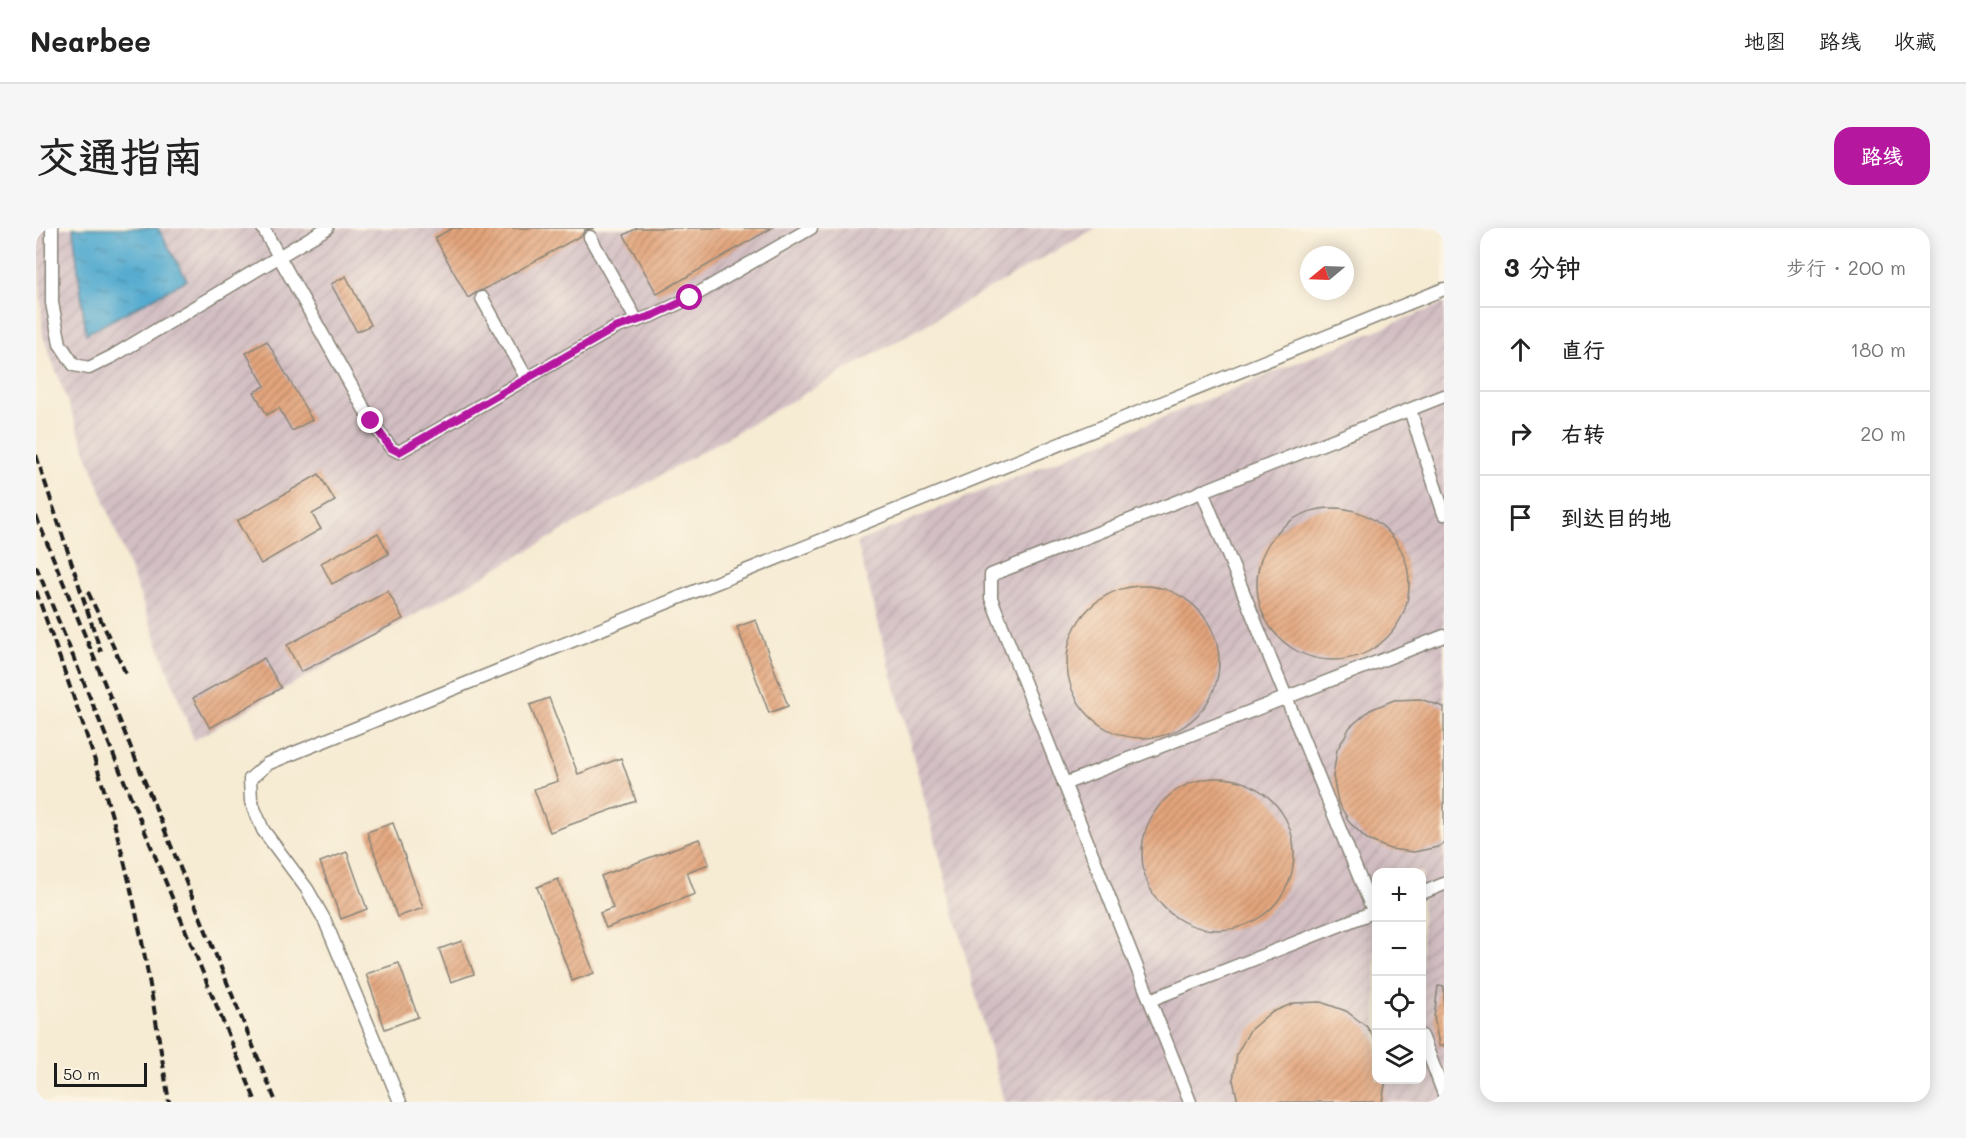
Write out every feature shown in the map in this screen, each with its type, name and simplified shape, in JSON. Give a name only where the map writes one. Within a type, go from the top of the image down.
[{"type":"street","points":[[52,228],[52,303],[60,344],[74,365],[89,368],[113,356],[327,228]]},
{"type":"street","points":[[263,228],[371,421],[391,448],[399,452],[615,328],[654,315],[690,298],[811,228]]},
{"type":"street","points":[[590,237],[637,321]]},
{"type":"street","points":[[400,1102],[325,921],[307,889],[263,830],[251,801],[250,779],[267,764],[1444,289]]},
{"type":"street","points":[[482,298],[527,379]]},
{"type":"street","points":[[1190,1102],[991,598],[991,575],[1444,396]]},
{"type":"street","points":[[1410,410],[1444,514]]},
{"type":"street","points":[[1202,492],[1372,904]]},
{"type":"street","points":[[1064,783],[1444,636]]},
{"type":"street","points":[[1426,891],[1444,884]]},
{"type":"street","points":[[1150,1000],[1372,916]]},
{"type":"street","points":[[1426,1046],[1444,1094]]},
{"type":"shaded area","points":[[37,228],[1096,228],[194,740],[43,336]]},
{"type":"shaded area","points":[[1444,303],[1444,1102],[1004,1102],[857,542]]},
{"type":"water","points":[[73,228],[158,228],[187,280],[86,334]]},
{"type":"building","points":[[452,228],[595,228],[585,230],[582,235],[468,298],[435,238]]},
{"type":"building","points":[[637,228],[772,228],[657,294],[624,235]]},
{"type":"building","points":[[346,276],[371,325],[357,332],[331,284]]},
{"type":"building","points":[[267,341],[312,420],[292,431],[279,408],[267,415],[254,392],[265,386],[246,353]]},
{"type":"building","points":[[319,474],[335,501],[312,514],[321,529],[261,564],[237,521]]},
{"type":"building","points":[[1333,508],[1362,514],[1387,530],[1403,555],[1409,584],[1403,613],[1387,638],[1362,654],[1333,660],[1304,654],[1279,638],[1263,613],[1257,584],[1263,555],[1279,530],[1304,514]]},
{"type":"building","points":[[378,533],[389,554],[332,584],[321,563]]},
{"type":"building","points":[[1143,586],[1172,592],[1197,608],[1213,633],[1219,662],[1213,691],[1197,716],[1172,732],[1143,738],[1114,732],[1089,716],[1073,691],[1067,662],[1073,633],[1089,608],[1114,592]]},
{"type":"building","points":[[388,591],[403,619],[301,672],[287,645]]},
{"type":"building","points":[[756,620],[788,706],[769,713],[737,627]]},
{"type":"building","points":[[264,658],[281,688],[210,728],[193,698]]},
{"type":"building","points":[[549,698],[578,774],[621,758],[636,801],[550,832],[534,789],[558,781],[530,705]]},
{"type":"building","points":[[1420,699],[1444,707],[1444,843],[1438,847],[1414,852],[1390,849],[1368,840],[1350,823],[1338,802],[1333,776],[1337,750],[1350,727],[1370,710],[1394,700]]},
{"type":"building","points":[[1218,778],[1247,784],[1272,800],[1288,825],[1294,854],[1288,883],[1272,908],[1247,924],[1218,930],[1189,924],[1164,908],[1148,883],[1142,854],[1148,825],[1164,800],[1189,784]]},
{"type":"building","points":[[393,823],[423,908],[397,917],[367,832]]},
{"type":"building","points":[[699,839],[709,864],[687,872],[695,894],[606,928],[600,913],[613,908],[601,876]]},
{"type":"building","points":[[347,852],[367,909],[341,919],[320,862]]},
{"type":"building","points":[[558,879],[594,973],[572,981],[537,887]]},
{"type":"building","points":[[462,941],[474,974],[451,982],[439,949]]},
{"type":"building","points":[[399,963],[418,1017],[385,1029],[366,974]]},
{"type":"building","points":[[1438,986],[1444,987],[1444,1046],[1439,1046],[1434,1017]]},
{"type":"building","points":[[1321,1002],[1346,1011],[1367,1027],[1372,1035],[1372,1084],[1385,1084],[1382,1102],[1238,1102],[1233,1080],[1237,1054],[1250,1030],[1270,1013],[1294,1003]]},
{"type":"railway","points":[[36,455],[101,652]]},
{"type":"railway","points":[[36,516],[276,1102]]},
{"type":"railway","points":[[36,566],[256,1102]]},
{"type":"railway","points":[[36,591],[86,733],[119,841],[146,961],[169,1102]]},
{"type":"railway","points":[[88,592],[127,676]]},
{"type":"route","points":[[371,421],[391,448],[399,452],[615,328],[654,315],[690,298]]}]
